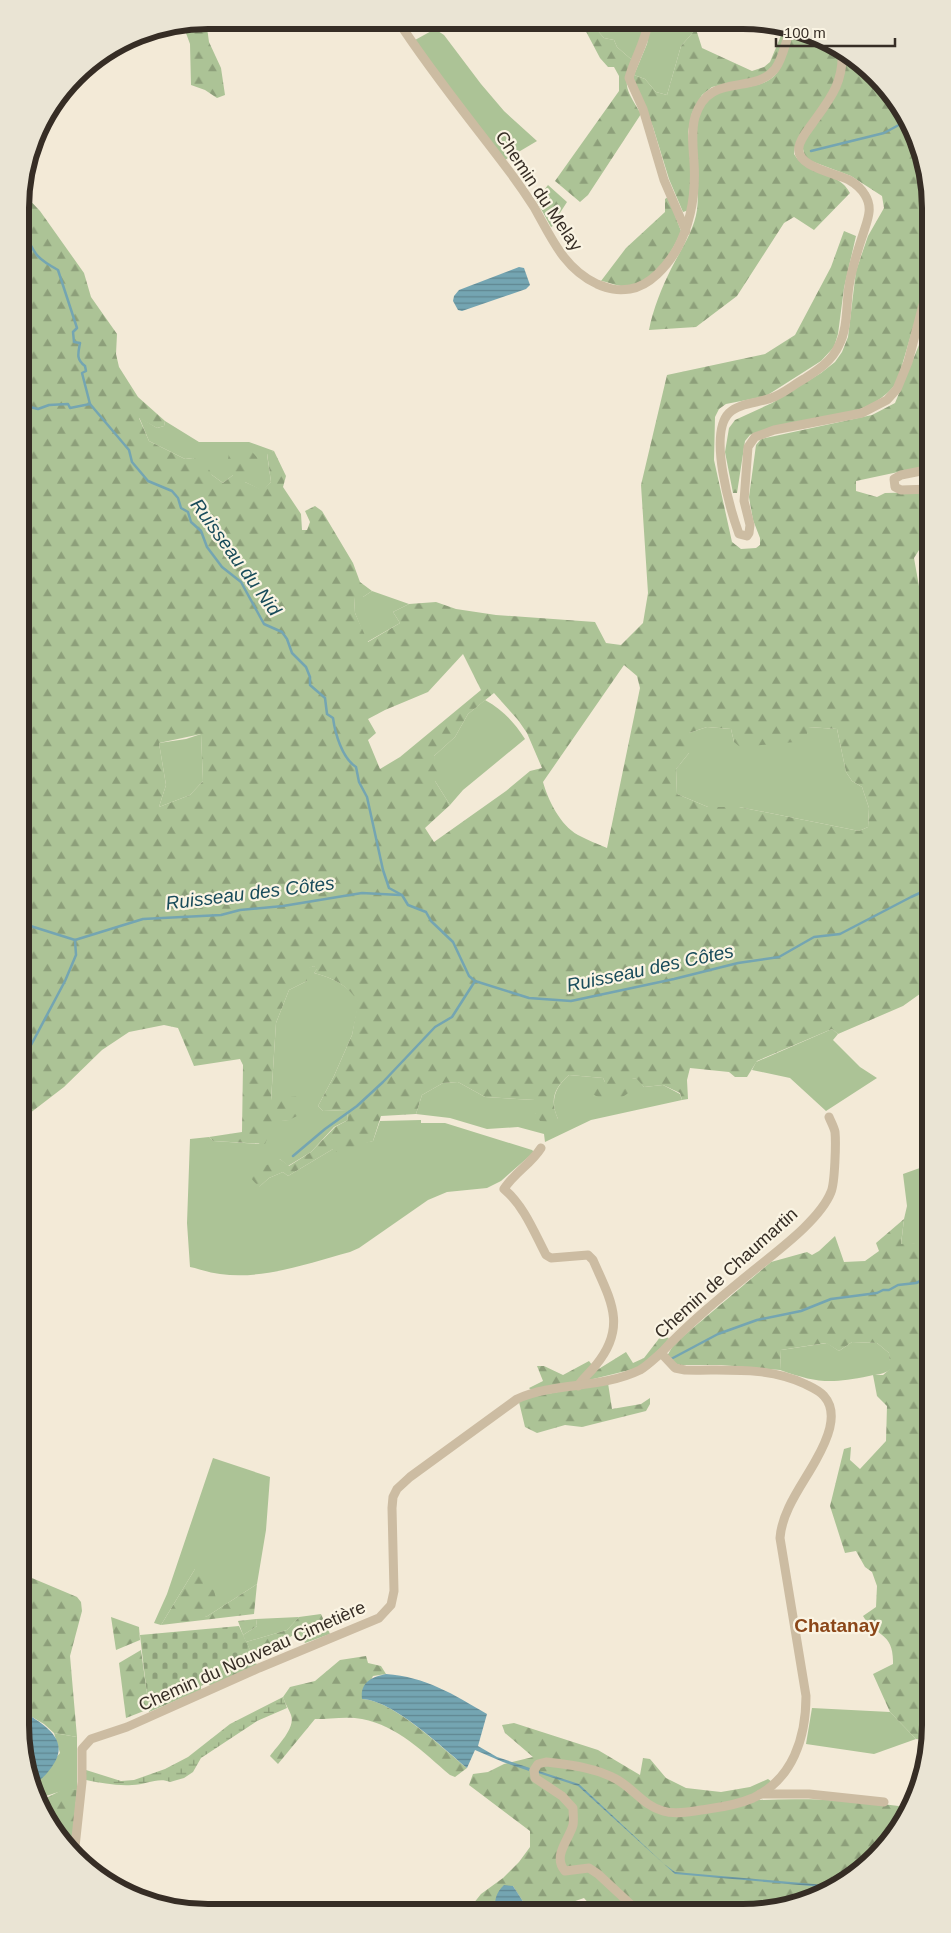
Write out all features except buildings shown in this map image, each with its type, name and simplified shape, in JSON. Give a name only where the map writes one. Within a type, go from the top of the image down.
[{"type":"street","name":"Chemin du Melay","points":[[403,29],[429,68],[521,187],[558,251],[581,276],[612,290],[638,288],[650,281],[676,251],[686,231],[693,206],[695,180],[693,133],[696,116],[703,100],[721,88],[755,82],[766,78],[776,69],[788,35]]},
{"type":"street","points":[[647,29],[644,44],[629,78],[643,109],[664,180],[686,231]]},
{"type":"street","points":[[843,59],[843,66],[838,85],[803,136],[798,148],[801,158],[808,164],[847,179],[858,186],[867,197],[870,210],[853,266],[843,333],[839,346],[829,360],[818,370],[772,398],[741,406],[729,412],[723,422],[720,460],[731,511],[739,534],[747,536],[749,533],[750,525],[744,501],[748,446],[755,437],[774,430],[862,414],[887,400],[897,388],[908,362],[922,309]]},
{"type":"street","points":[[922,471],[901,475],[894,479],[894,486],[901,490],[922,489]]},
{"type":"street","name":"Chemin de Chaumartin","points":[[630,1904],[589,1868],[565,1871],[561,1866],[560,1860],[573,1825],[573,1808],[562,1796],[535,1778],[534,1770],[538,1764],[546,1762],[595,1770],[617,1780],[651,1806],[664,1812],[691,1812],[731,1806],[753,1798],[769,1788],[786,1768],[799,1747],[804,1732],[806,1716],[804,1678],[780,1538],[781,1528],[788,1512],[822,1450],[829,1433],[830,1406],[824,1396],[816,1389],[779,1374],[759,1370],[674,1368],[660,1353],[731,1289],[794,1236],[824,1204],[831,1192],[833,1172],[834,1131],[829,1117]]},
{"type":"street","points":[[541,1148],[536,1156],[511,1178],[504,1189],[512,1196],[523,1212],[546,1254],[551,1258],[588,1255],[593,1260],[613,1306],[615,1322],[607,1346],[596,1365],[578,1386]]},
{"type":"street","name":"Chemin du Nouveau Cimetière","points":[[75,1845],[82,1782],[82,1749],[91,1739],[127,1727],[379,1618],[391,1605],[394,1591],[392,1508],[397,1489],[410,1477],[517,1400],[530,1394],[624,1376],[641,1370],[660,1353]]},
{"type":"street","points":[[760,1794],[809,1794],[884,1802]]},
{"type":"green space","points":[[207,29],[209,42],[221,68],[225,95],[217,98],[205,90],[191,85],[190,44],[185,30]]},
{"type":"green space","points":[[435,29],[444,35],[504,111],[537,141],[505,160],[452,94],[415,40]]},
{"type":"green space","points":[[585,29],[596,29],[604,38],[614,40],[617,47],[632,60],[627,83],[629,93],[641,114],[588,195],[580,202],[555,181],[619,91],[619,76],[614,67],[608,67],[600,58]]},
{"type":"green space","points":[[596,29],[644,29],[642,38],[632,60],[617,47],[614,40],[604,38]]},
{"type":"green space","points":[[650,29],[696,29],[681,46],[667,95],[656,92],[645,79],[634,75],[647,44]]},
{"type":"green space","points":[[696,29],[702,48],[752,71],[764,67],[770,62],[782,33],[785,34],[775,64],[766,74],[712,87],[702,95],[692,113],[688,132],[692,171],[689,210],[683,212],[669,179],[653,127],[632,81],[634,75],[645,79],[656,92],[667,95],[681,46]]},
{"type":"green space","points":[[792,35],[812,42],[839,57],[840,66],[834,86],[795,147],[794,154],[807,166],[838,181],[850,193],[814,230],[794,217],[784,223],[737,296],[696,327],[649,330],[661,291],[690,233],[697,210],[696,140],[699,115],[704,105],[721,92],[754,86],[773,77],[785,59]]},
{"type":"green space","points":[[844,60],[878,90],[892,108],[909,139],[919,173],[922,196],[922,298],[897,382],[884,396],[867,406],[849,413],[788,424],[750,435],[745,441],[737,493],[733,493],[725,452],[729,428],[735,420],[772,403],[821,373],[835,362],[842,352],[848,337],[856,271],[868,236],[884,208],[882,196],[851,176],[805,157],[802,145],[833,99]]},
{"type":"green space","points":[[548,185],[567,202],[558,216],[562,221],[551,227],[536,200]]},
{"type":"green space","points":[[668,197],[681,231],[672,250],[659,268],[641,282],[632,285],[621,286],[601,281],[626,248],[665,212],[665,199]]},
{"type":"green space","points":[[29,199],[40,211],[84,273],[91,297],[117,334],[116,354],[119,367],[138,397],[165,421],[164,426],[157,428],[139,418],[149,441],[185,459],[193,458],[205,462],[212,475],[223,483],[233,475],[227,465],[230,448],[246,447],[258,459],[259,470],[257,475],[246,477],[245,482],[263,490],[271,482],[267,453],[274,451],[286,476],[283,487],[301,514],[302,530],[307,530],[310,522],[305,511],[315,506],[322,511],[353,563],[360,582],[372,591],[363,597],[354,597],[355,613],[368,642],[400,623],[393,612],[409,604],[436,602],[456,609],[496,615],[595,622],[606,643],[621,645],[643,623],[648,593],[641,485],[667,375],[765,354],[795,335],[831,267],[844,231],[856,236],[844,288],[838,334],[834,347],[821,361],[766,396],[726,404],[719,409],[715,417],[714,460],[732,542],[741,549],[756,548],[760,545],[760,538],[753,520],[749,497],[756,445],[761,439],[872,415],[895,403],[922,335],[922,467],[856,481],[856,491],[877,497],[885,493],[922,492],[922,550],[919,550],[914,558],[922,603],[922,992],[903,1006],[838,1034],[832,1029],[757,1061],[747,1077],[735,1077],[729,1072],[690,1068],[687,1080],[688,1099],[682,1100],[680,1093],[663,1085],[644,1087],[636,1078],[632,1079],[631,1091],[621,1098],[613,1101],[604,1100],[593,1094],[595,1086],[605,1082],[603,1078],[569,1075],[559,1085],[554,1096],[554,1106],[558,1119],[553,1123],[540,1121],[535,1113],[535,1100],[485,1097],[458,1082],[443,1083],[422,1095],[416,1114],[381,1116],[373,1141],[336,1152],[333,1149],[288,1176],[283,1172],[269,1178],[259,1187],[247,1174],[280,1159],[289,1166],[311,1152],[335,1127],[348,1120],[347,1110],[323,1111],[318,1106],[352,1035],[358,1002],[350,991],[339,983],[314,973],[317,969],[314,966],[307,969],[307,981],[289,990],[276,1023],[271,1100],[296,1096],[298,1104],[297,1116],[289,1120],[274,1122],[265,1144],[213,1141],[209,1137],[242,1132],[243,1065],[240,1059],[194,1066],[178,1028],[164,1025],[129,1032],[102,1050],[64,1087],[29,1114],[29,355],[32,343],[30,337]],"holes":[[[463,654],[481,690],[400,757],[380,769],[368,740],[376,733],[368,719],[428,692]],[[624,665],[637,676],[640,688],[607,848],[578,835],[560,819],[543,782]],[[494,693],[527,733],[542,768],[530,771],[506,791],[434,842],[425,828],[450,805],[435,781],[438,772],[434,756],[455,737],[468,714]],[[707,727],[731,729],[734,742],[740,747],[806,741],[808,727],[837,729],[846,772],[852,781],[862,787],[869,808],[868,827],[859,831],[739,807],[708,807],[677,794],[676,769],[689,753],[689,733]],[[201,734],[203,781],[190,795],[159,807],[166,785],[159,743]]]},
{"type":"green space","points":[[139,417],[157,428],[164,426],[165,421],[199,442],[249,442],[274,451],[267,454],[271,482],[263,491],[245,482],[245,477],[233,475],[223,483],[193,458],[185,459],[149,441]]},
{"type":"green space","points":[[372,591],[409,604],[393,612],[400,623],[367,642],[355,613],[354,597],[363,597]]},
{"type":"green space","points":[[485,700],[508,717],[525,739],[463,790],[450,805],[435,781],[434,756],[455,737],[468,714]]},
{"type":"green space","points":[[707,727],[731,729],[734,742],[808,727],[837,729],[846,772],[852,781],[862,787],[869,808],[868,827],[859,831],[739,807],[708,807],[677,794],[676,769],[689,753],[689,733]]},
{"type":"green space","points":[[201,734],[203,781],[190,795],[159,807],[166,785],[159,743],[186,739]]},
{"type":"green space","points":[[314,966],[318,968],[314,973],[339,983],[350,991],[359,1002],[352,1035],[318,1106],[323,1111],[347,1110],[348,1120],[334,1127],[311,1152],[288,1166],[280,1159],[259,1187],[269,1178],[283,1172],[288,1176],[333,1149],[373,1141],[380,1121],[421,1120],[421,1123],[445,1123],[534,1152],[501,1181],[487,1188],[447,1192],[428,1200],[359,1248],[350,1252],[270,1273],[253,1275],[212,1273],[190,1267],[187,1223],[190,1139],[209,1137],[213,1141],[259,1144],[273,1121],[289,1120],[271,1101],[276,1023],[289,990],[307,981],[307,968]]},
{"type":"green space","points":[[832,1029],[838,1034],[833,1040],[860,1067],[877,1078],[826,1111],[790,1078],[752,1070],[756,1062]]},
{"type":"green space","points":[[569,1075],[603,1078],[605,1082],[637,1078],[644,1087],[663,1085],[680,1094],[682,1100],[591,1120],[545,1142],[544,1134],[518,1127],[487,1129],[450,1118],[416,1114],[422,1095],[443,1083],[458,1082],[485,1097],[535,1100],[535,1113],[558,1119],[554,1107],[555,1096],[560,1085]]},
{"type":"green space","points":[[922,1167],[922,1243],[901,1245],[907,1206],[903,1174]]},
{"type":"green space","points":[[904,1219],[901,1244],[922,1243],[922,1325],[919,1335],[922,1336],[922,1740],[916,1739],[890,1712],[873,1674],[893,1664],[891,1646],[863,1616],[876,1607],[877,1586],[872,1572],[865,1567],[856,1551],[845,1553],[830,1506],[844,1449],[851,1447],[850,1460],[860,1469],[886,1441],[887,1406],[877,1396],[873,1375],[883,1375],[890,1369],[889,1353],[877,1343],[852,1342],[839,1351],[826,1343],[781,1350],[780,1370],[721,1365],[680,1365],[671,1362],[667,1356],[674,1344],[771,1262],[807,1252],[812,1255],[835,1236],[844,1262],[865,1261],[879,1251],[876,1243]]},
{"type":"green space","points":[[921,1305],[922,1338],[918,1336],[921,1326]]},
{"type":"green space","points":[[661,1336],[669,1338],[662,1347],[638,1368],[585,1381],[597,1370],[626,1352],[633,1363],[644,1358]]},
{"type":"green space","points":[[852,1342],[877,1343],[889,1353],[891,1369],[880,1374],[833,1381],[804,1378],[780,1370],[781,1350],[827,1343],[839,1351]]},
{"type":"green space","points":[[589,1361],[592,1365],[576,1383],[531,1390],[529,1388],[543,1381],[537,1366],[544,1366],[563,1375]]},
{"type":"green space","points":[[608,1383],[612,1409],[641,1404],[650,1398],[650,1404],[646,1411],[582,1427],[565,1425],[537,1433],[525,1427],[519,1402],[530,1397]]},
{"type":"green space","points":[[213,1458],[270,1477],[266,1530],[257,1584],[206,1617],[203,1613],[203,1587],[195,1569],[161,1625],[154,1623],[167,1594]]},
{"type":"green space","points":[[195,1569],[203,1569],[203,1587],[214,1590],[216,1599],[204,1612],[206,1617],[257,1584],[254,1614],[161,1625]]},
{"type":"green space","points":[[29,1577],[77,1597],[81,1602],[82,1611],[70,1656],[77,1737],[54,1733],[44,1724],[29,1715]]},
{"type":"green space","points":[[321,1614],[330,1634],[305,1643],[298,1632],[290,1637],[288,1643],[254,1658],[246,1642],[287,1630],[299,1617]]},
{"type":"green space","points":[[111,1617],[139,1627],[140,1640],[116,1650]]},
{"type":"green space","points":[[299,1617],[287,1630],[246,1642],[243,1635],[257,1626],[256,1619]]},
{"type":"green space","points":[[256,1619],[257,1626],[243,1635],[238,1621]]},
{"type":"green space","points":[[239,1626],[257,1665],[211,1686],[207,1683],[201,1686],[201,1690],[149,1712],[140,1635]]},
{"type":"green space","points":[[141,1650],[149,1709],[126,1718],[119,1663]]},
{"type":"green space","points":[[366,1656],[368,1663],[381,1666],[386,1674],[373,1676],[362,1699],[374,1701],[402,1716],[417,1726],[467,1768],[455,1777],[450,1775],[420,1749],[387,1727],[375,1722],[351,1718],[315,1719],[278,1764],[270,1756],[285,1737],[291,1725],[291,1715],[283,1697],[290,1687],[315,1681],[340,1660]]},
{"type":"green space","points":[[283,1697],[287,1708],[257,1721],[201,1758],[193,1772],[184,1778],[170,1782],[161,1780],[137,1785],[109,1784],[86,1780],[86,1770],[121,1781],[134,1780],[165,1769],[188,1757],[230,1724]]},
{"type":"green space","points":[[812,1708],[890,1712],[916,1739],[874,1754],[806,1744]]},
{"type":"green space","points":[[514,1723],[598,1750],[640,1775],[643,1758],[650,1759],[666,1778],[686,1788],[721,1792],[750,1787],[768,1779],[772,1782],[755,1795],[760,1800],[835,1800],[903,1807],[892,1825],[870,1852],[843,1874],[812,1891],[778,1901],[755,1904],[589,1904],[584,1898],[567,1904],[525,1904],[513,1886],[498,1904],[473,1904],[481,1894],[503,1878],[519,1862],[530,1847],[530,1831],[469,1785],[473,1774],[488,1772],[504,1764],[533,1757],[505,1733],[502,1725]]},
{"type":"green space","points":[[54,1733],[77,1737],[77,1790],[66,1790],[43,1796],[37,1779],[60,1753]]},
{"type":"green space","points":[[66,1788],[77,1790],[72,1842],[47,1805],[44,1797]]},
{"type":"water","points":[[519,267],[524,268],[530,285],[526,289],[462,311],[458,310],[453,301],[454,296],[459,290]]},
{"type":"water","points":[[386,1674],[427,1683],[451,1693],[487,1714],[478,1746],[497,1757],[530,1768],[529,1771],[475,1750],[467,1768],[403,1716],[374,1701],[362,1699],[365,1684],[376,1677]]},
{"type":"water","points":[[29,1715],[49,1730],[58,1743],[57,1759],[47,1774],[37,1781],[30,1749]]},
{"type":"water","points":[[539,1771],[579,1784],[664,1864],[675,1872],[825,1885],[821,1887],[675,1874],[578,1786],[538,1773]]},
{"type":"water","points":[[504,1885],[513,1886],[525,1904],[495,1904]]},
{"type":"waterway","points":[[811,151],[884,133],[901,124]]},
{"type":"waterway","name":"Ruisseau du Nid","points":[[29,242],[35,253],[43,261],[58,270],[77,328],[73,332],[74,342],[80,343],[78,356],[85,366],[86,371],[82,373],[90,404],[129,450],[132,462],[148,481],[172,491],[178,498],[181,508],[188,512],[191,522],[201,531],[207,547],[222,567],[241,582],[264,624],[282,632],[287,639],[292,653],[306,667],[310,677],[310,685],[325,698],[327,714],[333,718],[337,738],[347,758],[356,767],[359,782],[367,797],[383,870],[389,888],[402,895],[408,905],[426,912],[431,921],[453,942],[469,976],[475,981],[529,998],[571,1001],[738,963],[779,957],[814,937],[840,934],[922,892]]},
{"type":"waterway","points":[[29,407],[38,409],[49,405],[68,404],[70,408],[90,404]]},
{"type":"waterway","name":"Ruisseau des Côtes","points":[[29,926],[75,940],[143,919],[221,915],[240,910],[283,906],[362,893],[400,895]]},
{"type":"waterway","points":[[29,1049],[65,981],[76,955],[75,940]]},
{"type":"waterway","points":[[293,1156],[325,1129],[357,1106],[383,1082],[435,1027],[452,1017],[475,981]]},
{"type":"waterway","points":[[671,1359],[718,1334],[757,1320],[801,1311],[831,1299],[877,1293],[898,1285],[916,1283],[922,1280]]},
{"type":"district","name":"Chatanay","points":[[837,1625]]}]
